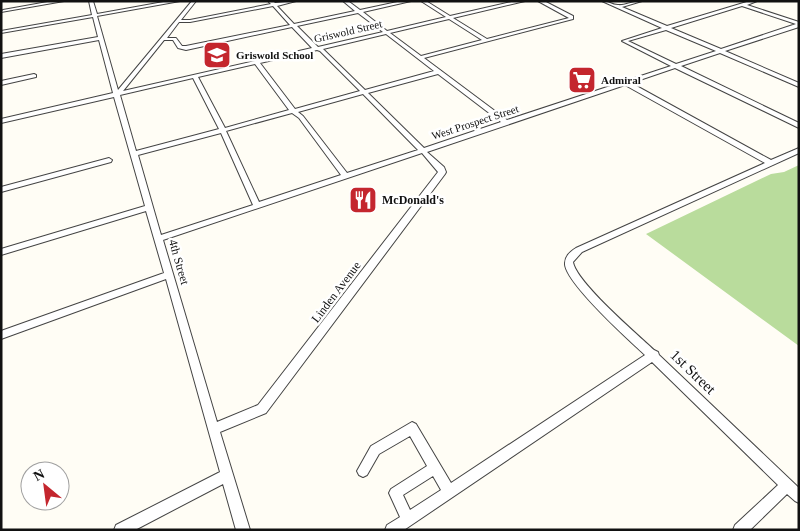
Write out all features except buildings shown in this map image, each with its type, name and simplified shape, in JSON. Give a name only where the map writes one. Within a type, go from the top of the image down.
[{"type":"street","points":[[3,10],[62,1]]},
{"type":"street","name":"4th Street","points":[[91,1],[168,276],[244,530]]},
{"type":"street","points":[[1,32],[95,16],[156,3],[178,1]]},
{"type":"street","points":[[118,94],[165,39],[194,1]]},
{"type":"street","points":[[179,21],[190,21],[272,3],[294,1]]},
{"type":"street","points":[[346,1],[506,124]]},
{"type":"street","points":[[165,39],[174,38],[180,48],[183,48],[409,1]]},
{"type":"street","points":[[423,1],[486,40]]},
{"type":"street","name":"Griswold Street","points":[[1,121],[523,1]]},
{"type":"street","points":[[419,58],[571,19],[571,17],[540,1]]},
{"type":"street","points":[[604,1],[799,85]]},
{"type":"street","points":[[618,7],[640,1]]},
{"type":"street","points":[[733,1],[799,25]]},
{"type":"street","points":[[624,41],[664,27],[755,1]]},
{"type":"street","points":[[272,3],[423,150]]},
{"type":"street","name":"West Prospect Street","points":[[158,239],[799,25]]},
{"type":"street","points":[[1,56],[101,38]]},
{"type":"street","points":[[624,41],[799,126]]},
{"type":"street","points":[[257,62],[292,111],[301,117],[346,177]]},
{"type":"street","points":[[134,154],[438,72]]},
{"type":"street","points":[[1,83],[34,76]]},
{"type":"street","points":[[195,76],[223,130],[257,206]]},
{"type":"street","points":[[788,81],[799,76]]},
{"type":"street","points":[[626,83],[771,163],[799,150]]},
{"type":"street","name":"Linden Avenue","points":[[215,429],[262,409],[442,172],[423,150]]},
{"type":"street","points":[[1,190],[109,160]]},
{"type":"street","name":"1st Street","points":[[771,163],[579,250],[569,260],[569,266],[576,279],[599,304],[799,496]]},
{"type":"street","points":[[1,252],[150,207]]},
{"type":"street","points":[[1,335],[168,276]]},
{"type":"street","points":[[392,530],[654,355]]},
{"type":"street","points":[[363,471],[375,450],[412,428],[449,491]]},
{"type":"street","points":[[408,518],[395,493],[435,468]]},
{"type":"street","points":[[121,530],[227,475]]},
{"type":"street","points":[[740,530],[787,486]]},
{"type":"green space","points":[[799,165],[799,346],[646,234],[771,174],[784,172]]},
{"type":"place","name":"Griswold School","points":[[217,55]]},
{"type":"place","name":"Admiral","points":[[582,80]]},
{"type":"place","name":"McDonald's","points":[[363,200]]}]
